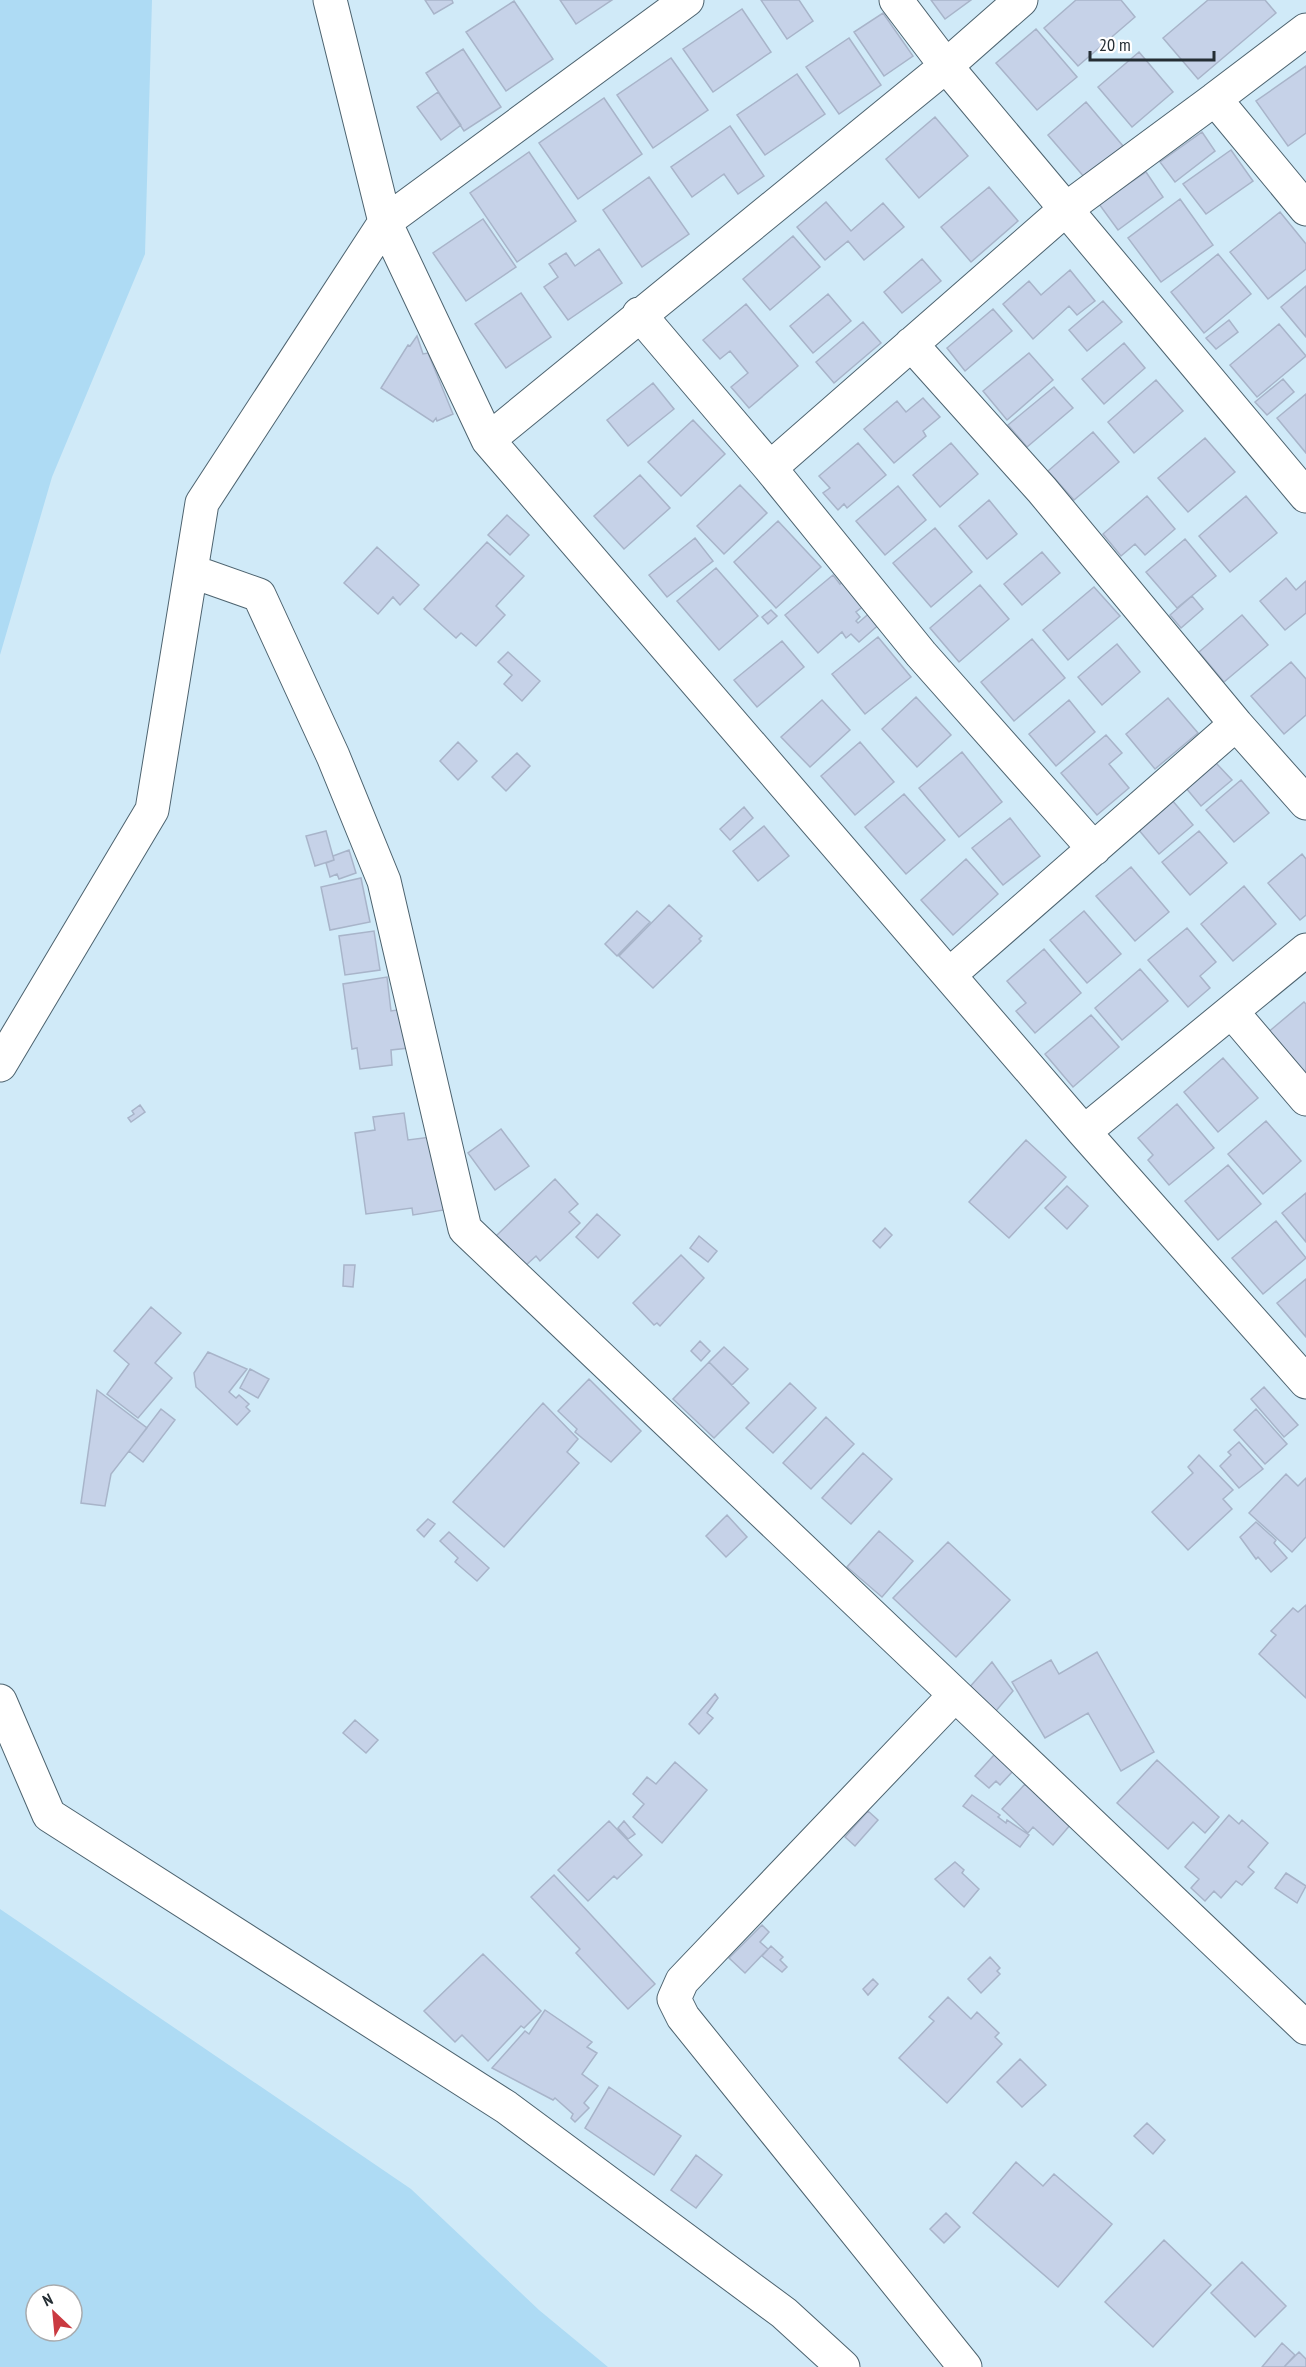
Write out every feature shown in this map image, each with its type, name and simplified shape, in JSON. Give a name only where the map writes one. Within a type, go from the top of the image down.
[{"type":"street","points":[[330,0],[385,222],[488,440],[1084,1132],[1306,1382]]},
{"type":"street","points":[[0,1065],[152,810],[202,503],[385,222],[687,0]]},
{"type":"street","points":[[896,0],[946,66],[1306,496]]},
{"type":"street","points":[[488,440],[639,314],[946,66],[1021,0]]},
{"type":"street","points":[[770,468],[1066,209],[1306,30]]},
{"type":"street","points":[[1215,99],[1306,209]]},
{"type":"street","points":[[639,314],[770,468],[921,654],[1094,849]]},
{"type":"street","points":[[911,344],[1042,490],[1236,724],[1306,802]]},
{"type":"street","points":[[190,571],[259,595],[333,756],[384,881],[465,1229],[1306,2028]]},
{"type":"street","points":[[949,975],[1236,724]]},
{"type":"street","points":[[1084,1132],[1306,950]]},
{"type":"street","points":[[1232,1012],[1306,1099]]},
{"type":"street","points":[[954,1696],[682,1981],[674,1999],[683,2017],[965,2367]]},
{"type":"street","points":[[0,1701],[49,1815],[506,2107],[784,2313],[843,2367]]},
{"type":"shaded area","points":[[0,0],[152,0],[145,254],[52,477],[0,655]]},
{"type":"shaded area","points":[[0,1909],[411,2189],[539,2310],[608,2367],[0,2367]]},
{"type":"building","points":[[425,0],[452,0],[453,3],[434,14]]},
{"type":"building","points":[[560,0],[612,0],[576,24]]},
{"type":"building","points":[[761,0],[799,0],[813,21],[787,39]]},
{"type":"building","points":[[931,0],[971,0],[945,19]]},
{"type":"building","points":[[1076,0],[1121,0],[1135,17],[1078,66],[1044,28]]},
{"type":"building","points":[[1208,0],[1265,0],[1276,13],[1198,79],[1163,38]]},
{"type":"building","points":[[514,1],[553,59],[506,91],[466,32]]},
{"type":"building","points":[[742,9],[771,52],[713,92],[683,49]]},
{"type":"building","points":[[883,13],[913,56],[884,76],[854,32]]},
{"type":"building","points":[[1036,29],[1077,77],[1037,110],[996,63]]},
{"type":"building","points":[[849,38],[881,85],[839,114],[806,67]]},
{"type":"building","points":[[463,49],[501,107],[464,131],[426,73]]},
{"type":"building","points":[[1139,52],[1173,92],[1132,127],[1098,87]]},
{"type":"building","points":[[671,58],[708,110],[653,148],[617,95]]},
{"type":"building","points":[[1306,66],[1306,133],[1288,146],[1256,101]]},
{"type":"building","points":[[797,74],[825,114],[765,155],[737,115]]},
{"type":"building","points":[[438,92],[461,125],[441,140],[417,107]]},
{"type":"building","points":[[604,98],[642,154],[578,199],[539,143]]},
{"type":"building","points":[[1086,102],[1123,146],[1085,178],[1048,135]]},
{"type":"building","points":[[935,117],[968,156],[919,198],[886,159]]},
{"type":"building","points":[[730,126],[764,176],[738,194],[724,174],[692,197],[671,167]]},
{"type":"building","points":[[1202,132],[1215,151],[1175,182],[1160,162]]},
{"type":"building","points":[[1231,150],[1253,181],[1206,214],[1183,184]]},
{"type":"building","points":[[529,152],[576,221],[517,262],[470,193]]},
{"type":"building","points":[[1146,172],[1163,197],[1118,230],[1099,204]]},
{"type":"building","points":[[649,177],[689,234],[642,267],[603,210]]},
{"type":"building","points":[[989,187],[1018,221],[971,262],[941,227]]},
{"type":"building","points":[[1180,199],[1213,245],[1161,282],[1128,238]]},
{"type":"building","points":[[826,202],[851,231],[883,203],[904,227],[864,260],[848,241],[825,260],[797,227]]},
{"type":"building","points":[[1280,212],[1306,244],[1306,269],[1268,299],[1230,252]]},
{"type":"building","points":[[483,219],[516,267],[466,301],[433,253]]},
{"type":"building","points":[[793,236],[820,267],[770,310],[743,279]]},
{"type":"building","points":[[599,249],[622,283],[568,320],[544,287],[558,277],[549,264],[566,253],[575,266]]},
{"type":"building","points":[[1218,254],[1251,294],[1204,333],[1171,292]]},
{"type":"building","points":[[922,259],[941,281],[902,313],[884,292]]},
{"type":"building","points":[[1070,270],[1095,301],[1077,315],[1069,306],[1033,339],[1003,304],[1029,281],[1041,295]]},
{"type":"building","points":[[1306,286],[1306,337],[1281,307]]},
{"type":"building","points":[[521,293],[551,337],[506,368],[475,324]]},
{"type":"building","points":[[828,294],[851,321],[813,353],[790,326]]},
{"type":"building","points":[[1103,301],[1122,322],[1087,351],[1069,330]]},
{"type":"building","points":[[746,304],[798,366],[749,408],[731,387],[748,373],[730,351],[720,359],[703,340]]},
{"type":"building","points":[[993,309],[1012,331],[965,371],[947,348]]},
{"type":"building","points":[[1229,320],[1238,332],[1216,349],[1206,338]]},
{"type":"building","points":[[863,322],[881,343],[834,383],[816,362]]},
{"type":"building","points":[[1279,324],[1306,356],[1257,397],[1230,365]]},
{"type":"building","points":[[417,336],[423,354],[428,353],[453,414],[437,421],[436,418],[433,422],[381,388],[408,345],[410,346]]},
{"type":"building","points":[[1124,343],[1145,368],[1104,404],[1082,379]]},
{"type":"building","points":[[1029,353],[1053,380],[1007,420],[983,391]]},
{"type":"building","points":[[1283,379],[1294,392],[1267,415],[1255,402]]},
{"type":"building","points":[[1156,380],[1183,411],[1134,453],[1108,422]]},
{"type":"building","points":[[653,383],[674,409],[628,446],[607,420]]},
{"type":"building","points":[[1054,387],[1073,408],[1027,447],[1008,425]]},
{"type":"building","points":[[1306,394],[1306,453],[1277,418]]},
{"type":"building","points":[[923,398],[940,417],[923,431],[926,436],[894,463],[864,429],[897,401],[906,412]]},
{"type":"building","points":[[693,420],[725,454],[681,496],[648,462]]},
{"type":"building","points":[[1093,432],[1119,462],[1074,500],[1048,471]]},
{"type":"building","points":[[1205,438],[1235,472],[1188,512],[1158,478]]},
{"type":"building","points":[[858,443],[886,475],[847,508],[844,504],[838,510],[823,493],[830,488],[819,476]]},
{"type":"building","points":[[951,443],[978,474],[940,507],[913,475]]},
{"type":"building","points":[[640,475],[670,508],[624,549],[594,516]]},
{"type":"building","points":[[740,485],[767,513],[724,554],[697,526]]},
{"type":"building","points":[[898,486],[926,520],[885,555],[856,521]]},
{"type":"building","points":[[1147,496],[1175,529],[1145,555],[1135,544],[1121,556],[1103,534]]},
{"type":"building","points":[[1246,496],[1277,533],[1230,572],[1199,536]]},
{"type":"building","points":[[989,500],[1017,534],[987,559],[959,526]]},
{"type":"building","points":[[507,515],[529,535],[510,555],[488,535]]},
{"type":"building","points":[[778,521],[821,567],[776,608],[734,562]]},
{"type":"building","points":[[935,528],[972,572],[931,607],[893,563]]},
{"type":"building","points":[[695,538],[713,561],[667,597],[649,575]]},
{"type":"building","points":[[1185,539],[1216,576],[1177,608],[1146,572]]},
{"type":"building","points":[[487,542],[524,576],[496,606],[505,615],[476,646],[461,633],[456,638],[424,609]]},
{"type":"building","points":[[377,547],[419,585],[400,605],[393,597],[378,614],[344,583]]},
{"type":"building","points":[[1042,552],[1060,573],[1022,605],[1004,584]]},
{"type":"building","points":[[716,568],[758,616],[719,650],[677,601]]},
{"type":"building","points":[[833,575],[840,584],[844,580],[865,605],[856,612],[860,617],[856,621],[858,623],[873,610],[883,621],[859,642],[851,634],[846,638],[842,632],[818,653],[785,615]]},
{"type":"building","points":[[1286,578],[1296,590],[1306,581],[1306,613],[1285,630],[1260,601]]},
{"type":"building","points":[[980,585],[1009,619],[959,662],[930,628]]},
{"type":"building","points":[[1094,587],[1120,616],[1068,660],[1043,630]]},
{"type":"building","points":[[1192,596],[1203,609],[1181,628],[1170,615]]},
{"type":"building","points":[[771,610],[777,616],[768,624],[762,617]]},
{"type":"building","points":[[1242,615],[1268,645],[1224,682],[1199,652]]},
{"type":"building","points":[[878,637],[911,677],[865,714],[832,674]]},
{"type":"building","points":[[1032,639],[1065,678],[1014,721],[981,682]]},
{"type":"building","points":[[782,641],[804,667],[757,707],[734,680]]},
{"type":"building","points":[[1117,644],[1140,672],[1102,705],[1078,677]]},
{"type":"building","points":[[508,652],[540,681],[522,701],[504,684],[512,675],[498,662]]},
{"type":"building","points":[[1291,662],[1306,679],[1306,715],[1284,734],[1251,696]]},
{"type":"building","points":[[916,697],[951,735],[917,767],[882,729]]},
{"type":"building","points":[[1168,698],[1198,733],[1155,769],[1126,734]]},
{"type":"building","points":[[822,700],[850,730],[810,767],[781,737]]},
{"type":"building","points":[[1069,700],[1095,732],[1056,766],[1029,734]]},
{"type":"building","points":[[1106,735],[1122,753],[1109,764],[1129,788],[1097,815],[1061,773]]},
{"type":"building","points":[[458,742],[477,761],[458,780],[440,761]]},
{"type":"building","points":[[860,742],[894,782],[855,815],[821,776]]},
{"type":"building","points":[[962,752],[1002,802],[959,837],[919,788]]},
{"type":"building","points":[[517,753],[530,766],[506,791],[492,777]]},
{"type":"building","points":[[1216,763],[1232,780],[1201,806],[1186,788]]},
{"type":"building","points":[[1241,780],[1269,813],[1234,842],[1206,810]]},
{"type":"building","points":[[904,794],[945,840],[906,874],[865,827]]},
{"type":"building","points":[[1172,800],[1193,825],[1159,854],[1138,829]]},
{"type":"building","points":[[744,807],[753,818],[730,840],[720,829]]},
{"type":"building","points":[[1010,818],[1040,856],[1003,885],[972,848]]},
{"type":"building","points":[[764,826],[789,856],[758,881],[733,851]]},
{"type":"building","points":[[326,831],[334,860],[315,866],[306,836]]},
{"type":"building","points":[[1199,831],[1227,863],[1190,895],[1162,862]]},
{"type":"building","points":[[349,850],[356,873],[339,879],[337,874],[330,877],[326,863],[334,860],[333,856]]},
{"type":"building","points":[[1302,854],[1306,859],[1306,915],[1300,920],[1268,883]]},
{"type":"building","points":[[966,859],[998,894],[953,935],[921,900]]},
{"type":"building","points":[[1131,867],[1169,912],[1135,941],[1096,896]]},
{"type":"building","points":[[361,878],[370,922],[330,930],[321,887]]},
{"type":"building","points":[[1244,886],[1276,924],[1233,961],[1201,924]]},
{"type":"building","points":[[669,905],[702,936],[699,939],[701,941],[653,988],[619,956]]},
{"type":"building","points":[[637,911],[650,922],[617,956],[605,944]]},
{"type":"building","points":[[1084,911],[1121,954],[1087,983],[1050,940]]},
{"type":"building","points":[[1187,928],[1216,962],[1200,976],[1210,988],[1188,1007],[1148,960]]},
{"type":"building","points":[[374,931],[380,970],[345,975],[339,936]]},
{"type":"building","points":[[1044,949],[1081,993],[1035,1033],[1016,1011],[1026,1003],[1007,981]]},
{"type":"building","points":[[1140,969],[1168,1001],[1122,1040],[1095,1008]]},
{"type":"building","points":[[387,977],[391,1011],[404,1009],[409,1048],[391,1050],[392,1065],[360,1069],[357,1048],[352,1049],[343,984]]},
{"type":"building","points":[[1304,1002],[1306,1004],[1306,1081],[1266,1034]]},
{"type":"building","points":[[1091,1015],[1119,1047],[1073,1087],[1045,1054]]},
{"type":"building","points":[[1223,1058],[1258,1098],[1218,1132],[1184,1092]]},
{"type":"building","points":[[1177,1104],[1214,1148],[1169,1185],[1148,1160],[1153,1155],[1138,1138]]},
{"type":"building","points":[[140,1105],[145,1112],[131,1122],[128,1118],[134,1114],[132,1111]]},
{"type":"building","points":[[404,1113],[408,1140],[431,1137],[444,1210],[413,1215],[412,1208],[366,1214],[355,1133],[375,1130],[373,1117]]},
{"type":"building","points":[[1266,1121],[1301,1161],[1263,1194],[1228,1154]]},
{"type":"building","points":[[501,1129],[529,1166],[495,1190],[468,1153]]},
{"type":"building","points":[[1026,1140],[1066,1177],[1009,1238],[969,1202]]},
{"type":"building","points":[[1228,1165],[1261,1204],[1218,1240],[1185,1201]]},
{"type":"building","points":[[555,1179],[578,1204],[569,1212],[580,1223],[540,1261],[536,1256],[524,1267],[496,1236]]},
{"type":"building","points":[[1067,1186],[1088,1206],[1067,1229],[1045,1208]]},
{"type":"building","points":[[1306,1193],[1306,1242],[1282,1213]]},
{"type":"building","points":[[597,1214],[620,1235],[598,1258],[576,1237]]},
{"type":"building","points":[[1276,1221],[1306,1258],[1263,1294],[1232,1258]]},
{"type":"building","points":[[885,1228],[892,1235],[880,1248],[873,1241]]},
{"type":"building","points":[[699,1236],[717,1251],[708,1262],[690,1248]]},
{"type":"building","points":[[681,1255],[704,1278],[660,1326],[657,1323],[654,1325],[633,1303]]},
{"type":"building","points":[[344,1265],[355,1265],[353,1287],[343,1286]]},
{"type":"building","points":[[1306,1279],[1306,1337],[1277,1303]]},
{"type":"building","points":[[151,1307],[181,1333],[155,1363],[172,1378],[138,1418],[107,1394],[129,1364],[114,1351]]},
{"type":"building","points":[[700,1341],[710,1351],[701,1361],[691,1351]]},
{"type":"building","points":[[724,1347],[748,1369],[732,1385],[709,1362]]},
{"type":"building","points":[[208,1352],[247,1369],[229,1392],[236,1398],[239,1395],[249,1404],[246,1407],[250,1411],[237,1425],[196,1387],[194,1373]]},
{"type":"building","points":[[709,1362],[749,1403],[714,1438],[673,1399]]},
{"type":"building","points":[[250,1369],[269,1379],[258,1398],[240,1388]]},
{"type":"building","points":[[589,1379],[641,1431],[611,1462],[575,1432],[577,1429],[558,1411]]},
{"type":"building","points":[[790,1383],[816,1408],[773,1453],[746,1428]]},
{"type":"building","points":[[1264,1387],[1298,1425],[1284,1437],[1251,1399]]},
{"type":"building","points":[[97,1390],[147,1428],[111,1474],[105,1506],[81,1503]]},
{"type":"building","points":[[543,1403],[578,1439],[567,1452],[579,1463],[504,1547],[453,1502]]},
{"type":"building","points":[[161,1409],[175,1420],[143,1462],[129,1451]]},
{"type":"building","points":[[1256,1409],[1287,1444],[1265,1464],[1234,1430]]},
{"type":"building","points":[[826,1417],[854,1444],[811,1489],[783,1463]]},
{"type":"building","points":[[1239,1442],[1263,1469],[1239,1488],[1220,1466],[1231,1455],[1228,1452]]},
{"type":"building","points":[[863,1453],[892,1479],[851,1524],[822,1498]]},
{"type":"building","points":[[1199,1455],[1233,1490],[1223,1499],[1232,1509],[1188,1550],[1152,1512],[1193,1473],[1188,1467]]},
{"type":"building","points":[[1286,1474],[1298,1486],[1306,1478],[1306,1537],[1292,1552],[1249,1513]]},
{"type":"building","points":[[727,1515],[747,1537],[726,1557],[706,1536]]},
{"type":"building","points":[[428,1519],[435,1524],[424,1537],[417,1530]]},
{"type":"building","points":[[1256,1522],[1276,1540],[1274,1543],[1287,1558],[1271,1572],[1258,1557],[1256,1559],[1240,1537]]},
{"type":"building","points":[[879,1531],[913,1561],[882,1597],[847,1567]]},
{"type":"building","points":[[449,1532],[489,1568],[477,1581],[455,1562],[458,1558],[440,1541]]},
{"type":"building","points":[[948,1542],[1010,1600],[956,1657],[893,1598]]},
{"type":"building","points":[[1306,1605],[1306,1698],[1259,1654],[1276,1635],[1271,1631],[1293,1608],[1298,1612]]},
{"type":"building","points":[[1097,1652],[1154,1752],[1121,1771],[1088,1713],[1045,1738],[1012,1682],[1051,1660],[1059,1674]]},
{"type":"building","points":[[992,1662],[1013,1691],[995,1712],[968,1689]]},
{"type":"building","points":[[715,1694],[718,1698],[707,1713],[713,1718],[699,1734],[689,1724]]},
{"type":"building","points":[[355,1720],[378,1740],[366,1753],[343,1733]]},
{"type":"building","points":[[994,1755],[1013,1771],[1000,1785],[996,1781],[989,1788],[975,1776]]},
{"type":"building","points":[[1157,1760],[1219,1817],[1205,1833],[1193,1822],[1168,1849],[1117,1803]]},
{"type":"building","points":[[675,1762],[707,1790],[662,1843],[633,1817],[644,1804],[633,1794],[647,1777],[656,1784]]},
{"type":"building","points":[[1025,1784],[1071,1824],[1053,1845],[1033,1827],[1028,1833],[1002,1809]]},
{"type":"building","points":[[972,1795],[1000,1815],[998,1817],[1006,1823],[1007,1820],[1029,1835],[1020,1847],[963,1806]]},
{"type":"building","points":[[868,1811],[878,1820],[855,1846],[845,1837]]},
{"type":"building","points":[[1229,1815],[1239,1824],[1242,1820],[1268,1843],[1248,1867],[1254,1872],[1242,1885],[1236,1881],[1221,1898],[1214,1891],[1205,1901],[1191,1888],[1199,1879],[1185,1867]]},
{"type":"building","points":[[609,1821],[642,1855],[617,1879],[614,1876],[588,1901],[558,1870]]},
{"type":"building","points":[[624,1821],[635,1834],[628,1839],[618,1828]]},
{"type":"building","points":[[955,1862],[964,1870],[962,1873],[979,1889],[964,1907],[935,1879]]},
{"type":"building","points":[[1286,1873],[1306,1886],[1297,1903],[1275,1888]]},
{"type":"building","points":[[554,1875],[655,1984],[628,2009],[576,1953],[580,1949],[531,1897]]},
{"type":"building","points":[[762,1925],[769,1932],[760,1942],[768,1949],[745,1973],[729,1958]]},
{"type":"building","points":[[771,1946],[783,1957],[780,1960],[787,1967],[782,1972],[762,1956]]},
{"type":"building","points":[[483,1954],[541,2011],[524,2028],[521,2026],[488,2061],[462,2035],[455,2042],[424,2011]]},
{"type":"building","points":[[990,1957],[1000,1968],[997,1971],[1000,1974],[981,1993],[968,1979]]},
{"type":"building","points":[[873,1979],[878,1984],[868,1995],[863,1989]]},
{"type":"building","points":[[948,1997],[971,2019],[977,2012],[999,2033],[995,2037],[1002,2044],[947,2103],[899,2058],[934,2021],[929,2017]]},
{"type":"building","points":[[545,2010],[592,2042],[587,2047],[597,2053],[582,2074],[598,2086],[584,2103],[589,2108],[575,2122],[571,2118],[573,2114],[555,2098],[553,2100],[492,2068],[525,2031],[529,2034]]},
{"type":"building","points":[[1020,2059],[1046,2085],[1022,2107],[997,2082]]},
{"type":"building","points":[[609,2087],[681,2136],[654,2175],[585,2128]]},
{"type":"building","points":[[1147,2123],[1165,2140],[1153,2154],[1134,2136]]},
{"type":"building","points":[[696,2155],[722,2175],[696,2208],[671,2190]]},
{"type":"building","points":[[1016,2162],[1043,2186],[1054,2174],[1112,2224],[1058,2287],[973,2213]]},
{"type":"building","points":[[946,2213],[960,2227],[944,2243],[930,2229]]},
{"type":"building","points":[[1164,2240],[1211,2285],[1153,2347],[1105,2302]]},
{"type":"building","points":[[1242,2262],[1286,2306],[1255,2337],[1211,2293]]},
{"type":"building","points":[[1282,2343],[1295,2355],[1284,2367],[1262,2367]]},
{"type":"building","points":[[1299,2352],[1306,2359],[1306,2367],[1284,2367]]}]
